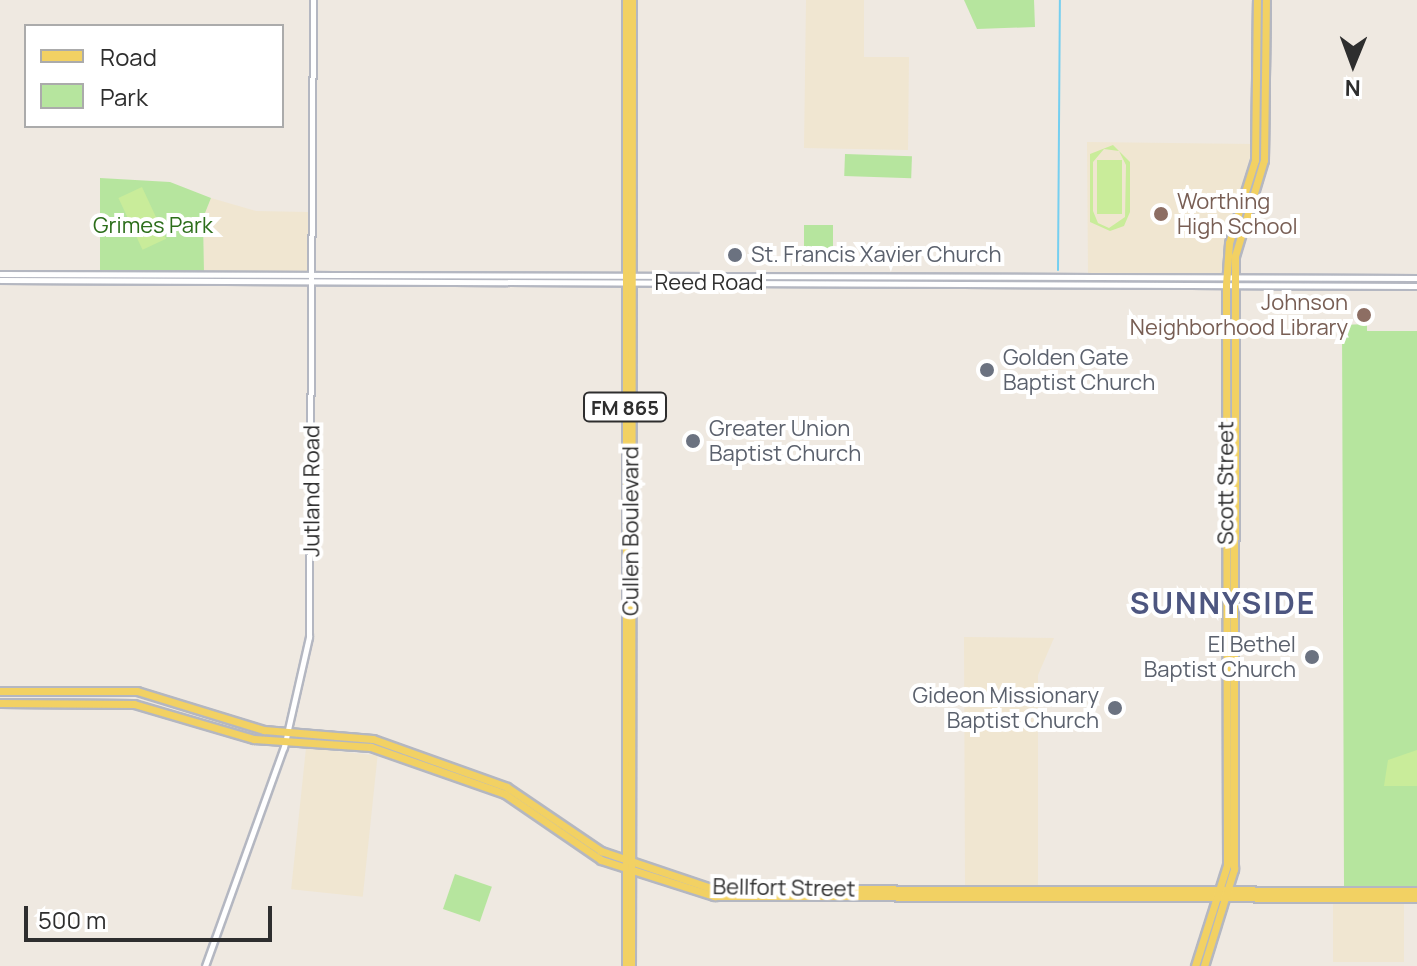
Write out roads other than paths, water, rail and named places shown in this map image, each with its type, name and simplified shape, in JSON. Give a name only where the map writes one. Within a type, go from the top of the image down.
[{"type":"main road","name":"Cullen Boulevard","points":[[628,966],[629,0]]},
{"type":"main road","name":"Scott Street","points":[[1204,966],[1225,894],[1227,865],[1229,243],[1255,160],[1257,0]]},
{"type":"main road","name":"Scott Street","points":[[1230,282],[1236,241],[1264,160],[1266,0]]},
{"type":"main road","name":"Bellfort Street","points":[[0,691],[137,691],[245,726],[372,743],[506,791],[628,871],[693,893],[1225,894],[1417,891]]},
{"type":"main road","name":"Bellfort Street","points":[[0,703],[134,704],[254,739],[286,742],[330,738]]},
{"type":"main road","points":[[254,739],[288,732]]},
{"type":"main road","points":[[286,742],[312,733]]},
{"type":"main road","name":"Bellfort Street","points":[[576,839],[689,884],[760,894]]},
{"type":"main road","name":"Scott Street","points":[[1195,966],[1225,894]]},
{"type":"main road","name":"Bellfort Street","points":[[1225,894],[1417,898]]},
{"type":"street","name":"Jutland Road","points":[[205,966],[286,742],[312,614],[313,0]]},
{"type":"street","name":"Reed Road","points":[[0,274],[149,278]]},
{"type":"street","name":"Reed Road","points":[[0,280],[256,278],[1230,282],[1417,278]]},
{"type":"street","name":"Reed Road","points":[[1230,282],[1417,286]]},
{"type":"waterway","points":[[1058,270],[1060,0]]},
{"type":"place","name":"Worthing High School","points":[[1161,214]]},
{"type":"place","name":"St. Francis Xavier Church","points":[[735,255]]},
{"type":"place","name":"Johnson Neighborhood Library","points":[[1364,315]]},
{"type":"place","name":"Golden Gate Baptist Church","points":[[987,370]]},
{"type":"place","name":"Greater Union Baptist Church","points":[[693,441]]},
{"type":"place","name":"El Bethel Baptist Church","points":[[1312,657]]},
{"type":"place","name":"Gideon Missionary Baptist Church","points":[[1115,708]]},
{"type":"district","name":"SUNNYSIDE","points":[[1223,603]]},
{"type":"park label","name":"Grimes Park","points":[[153,226]]}]
